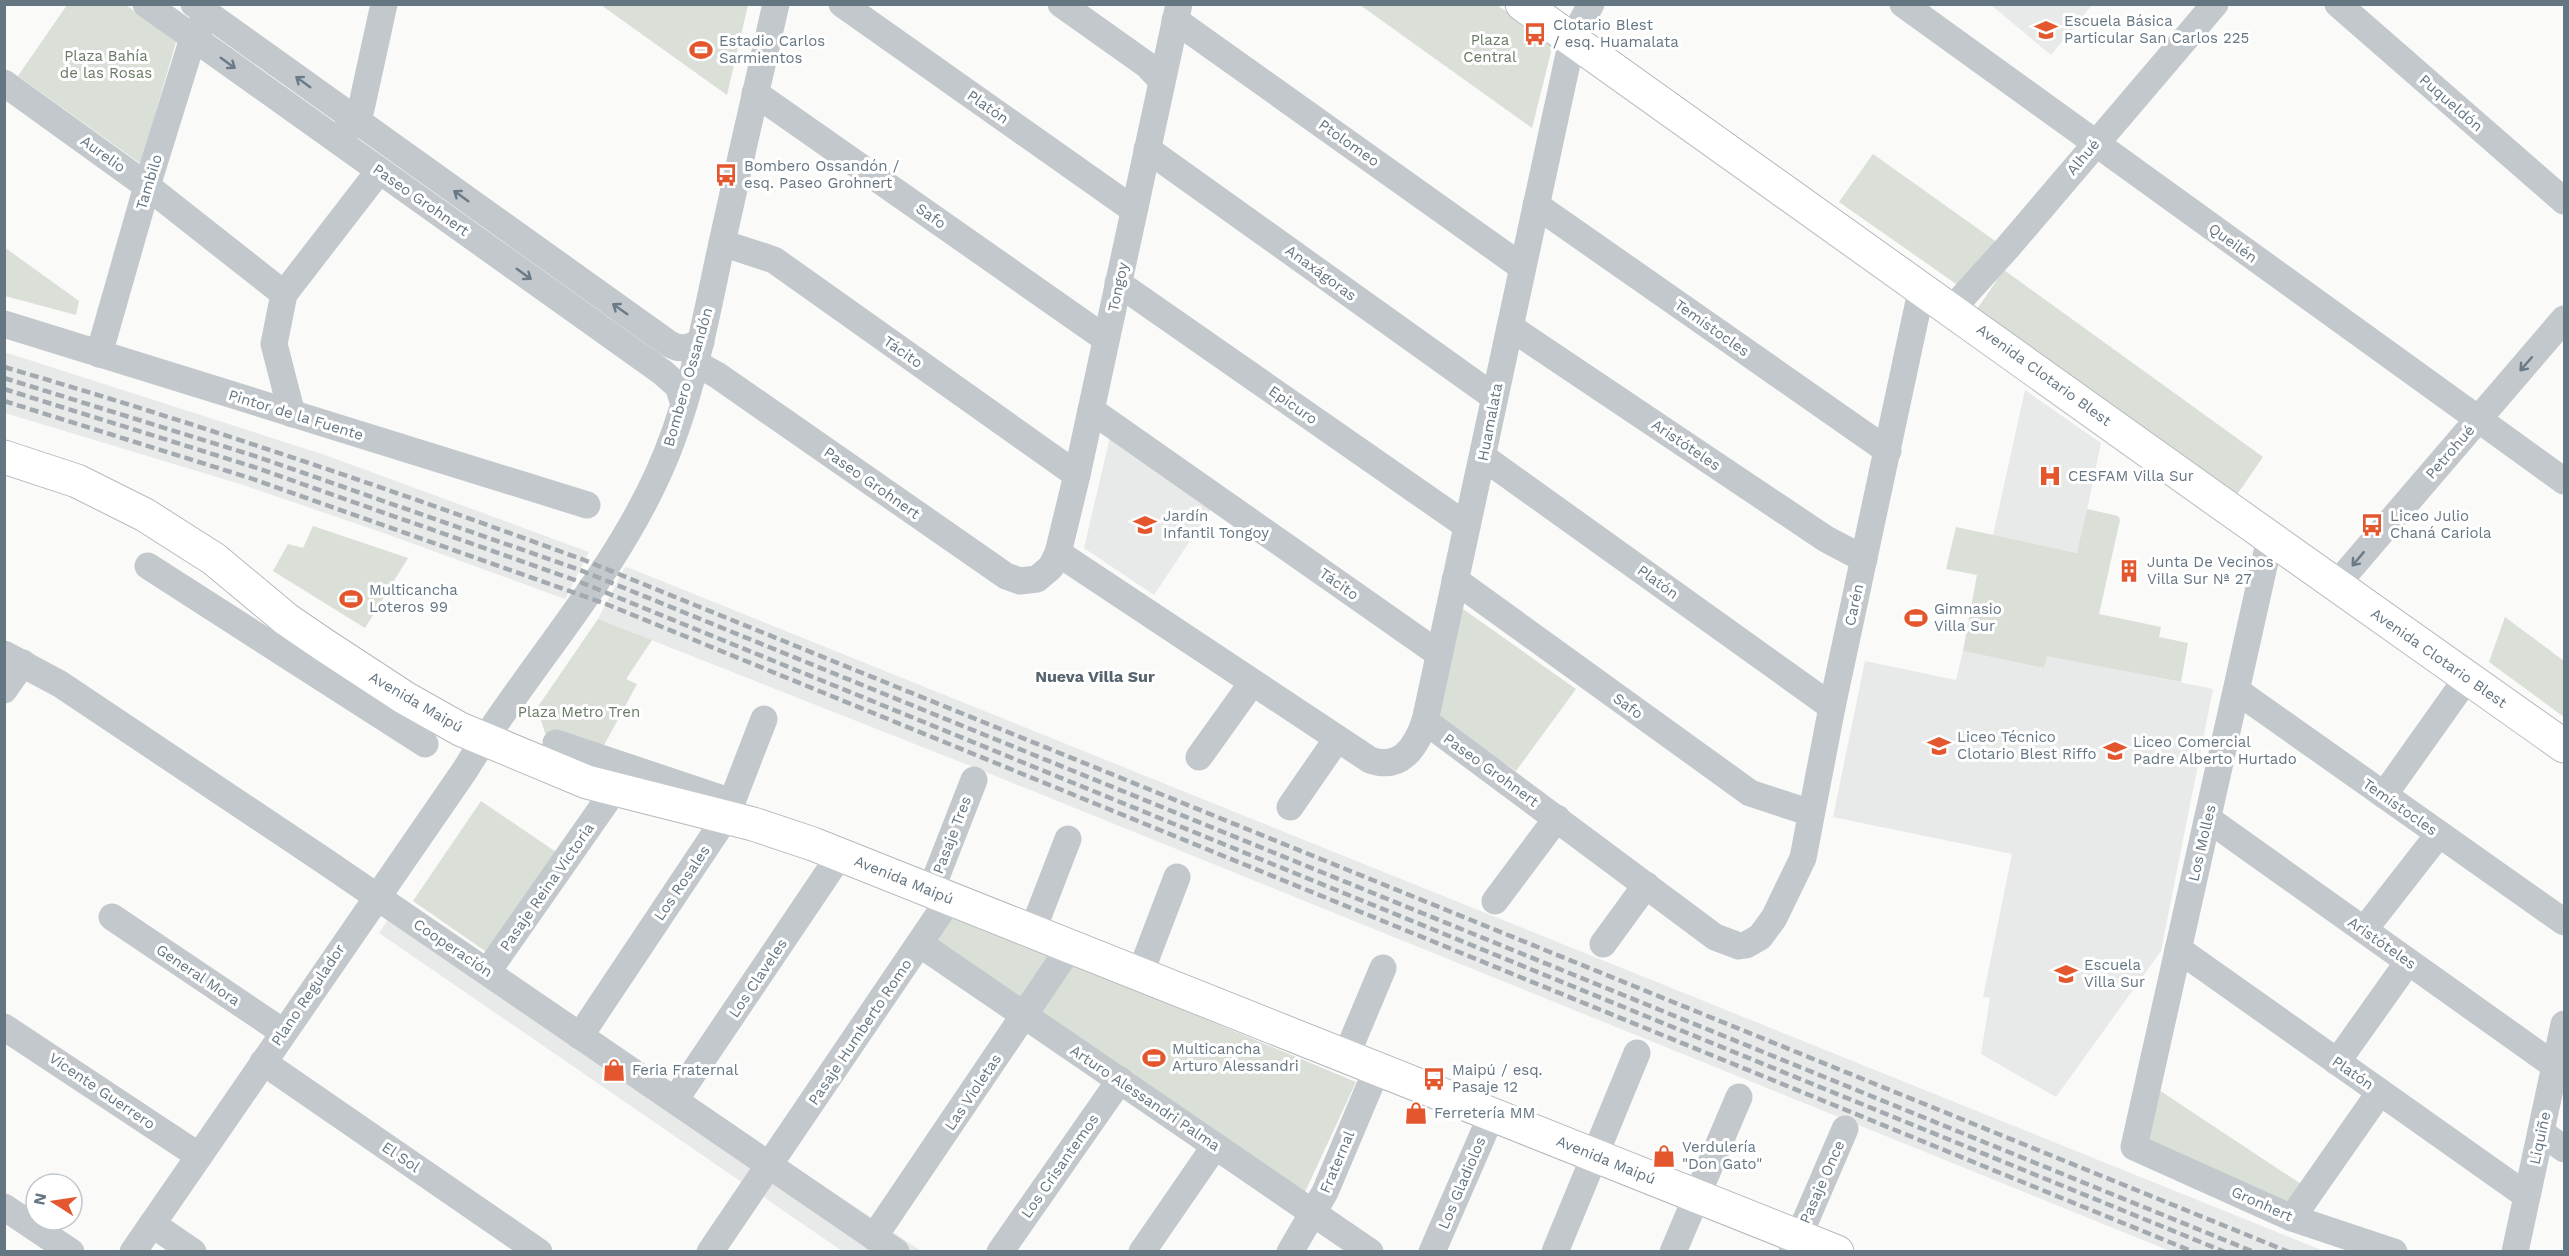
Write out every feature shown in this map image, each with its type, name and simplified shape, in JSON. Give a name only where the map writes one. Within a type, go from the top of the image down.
[{"type":"main road","name":"Avenida Clotario Blest","points":[[1522,4],[1922,287],[2270,539],[2565,746]]},
{"type":"main road","name":"Avenida Maipú","points":[[4,457],[77,482],[145,515],[214,559],[286,619],[361,670],[435,717],[483,739],[587,783],[729,810],[781,833],[941,894],[1696,1196],[1795,1244],[1837,1251]]},
{"type":"street","name":"Paseo Grohnert","points":[[146,4],[662,372],[678,386],[684,404]]},
{"type":"street","points":[[338,142],[361,109],[384,4]]},
{"type":"street","name":"Bombero Ossandón","points":[[483,739],[620,545],[658,473],[684,404],[698,353],[776,4]]},
{"type":"street","name":"Platón","points":[[843,4],[1134,210]]},
{"type":"street","points":[[1061,4],[1147,65],[1162,81]]},
{"type":"street","name":"Huamalata","points":[[1337,740],[1381,763],[1400,759],[1407,755],[1417,740],[1425,721],[1572,40],[1591,4]]},
{"type":"street","name":"Queilén","points":[[1903,4],[2565,481]]},
{"type":"street","name":"Alhué","points":[[1952,309],[2008,247],[2215,4]]},
{"type":"street","name":"Puqueldón","points":[[2338,4],[2565,201]]},
{"type":"street","name":"Paseo Grohnert","points":[[201,10],[676,348],[688,348],[698,353],[717,375],[1006,576],[1020,581],[1037,579],[1054,560]]},
{"type":"street","name":"Tambilo","points":[[99,354],[201,10]]},
{"type":"street","name":"Tongoy","points":[[1054,560],[1077,475],[1177,12]]},
{"type":"street","name":"Ptolomeo","points":[[1177,12],[1522,267]]},
{"type":"street","name":"Aurelio","points":[[4,83],[147,186],[284,294]]},
{"type":"street","name":"Safo","points":[[755,93],[1106,339]]},
{"type":"street","name":"Anaxágoras","points":[[1147,149],[1494,397]]},
{"type":"street","points":[[292,414],[274,344],[284,294],[379,171]]},
{"type":"street","name":"Temístocles","points":[[1536,205],[1888,451]]},
{"type":"street","points":[[483,245],[499,223]]},
{"type":"street","name":"Tácito","points":[[722,243],[774,260],[1077,475]]},
{"type":"street","name":"Epicuro","points":[[1118,283],[1467,526]]},
{"type":"street","name":"Carén","points":[[1774,918],[1799,870],[1922,287]]},
{"type":"street","name":"Petrohué","points":[[2336,585],[2565,319]]},
{"type":"street","name":"Pintor de la Fuente","points":[[4,324],[587,505]]},
{"type":"street","name":"Aristóteles","points":[[1510,327],[1826,539],[1864,559]]},
{"type":"street","name":"Tácito","points":[[1091,410],[1439,654]]},
{"type":"street","name":"Platón","points":[[1483,457],[1832,707]]},
{"type":"street","name":"Los Molles","points":[[2134,1147],[2270,539]]},
{"type":"street","points":[[192,593],[214,559]]},
{"type":"street","points":[[1054,560],[1252,683],[1337,740],[1290,807]]},
{"type":"street","name":"Avenida Maipú","points":[[148,566],[425,744]]},
{"type":"street","name":"Safo","points":[[1455,580],[1750,793],[1811,813]]},
{"type":"street","points":[[4,690],[14,658]]},
{"type":"street","name":"Cooperación","points":[[14,658],[60,684],[488,971],[885,1244]]},
{"type":"street","points":[[2384,795],[2467,678]]},
{"type":"street","points":[[1200,757],[1252,683]]},
{"type":"street","name":"Temístocles","points":[[2236,691],[2565,922]]},
{"type":"street","name":"Los Rosales","points":[[580,1036],[729,810],[764,719]]},
{"type":"street","name":"Paseo Grohnert","points":[[1425,721],[1715,938],[1731,945],[1746,945],[1754,941],[1774,918]]},
{"type":"street","name":"Plano Regulador","points":[[134,1251],[376,896],[465,770],[483,739]]},
{"type":"street","name":"Avenida Maipú","points":[[556,743],[729,810]]},
{"type":"street","name":"Pasaje Tres","points":[[941,894],[974,780]]},
{"type":"street","name":"Pasaje Reina Victoria","points":[[488,971],[606,802]]},
{"type":"street","points":[[1495,901],[1557,818]]},
{"type":"street","name":"Aristóteles","points":[[2208,819],[2555,1066]]},
{"type":"street","points":[[2364,930],[2439,834]]},
{"type":"street","points":[[1032,932],[1068,839]]},
{"type":"street","name":"Los Claveles","points":[[675,1100],[840,855]]},
{"type":"street","points":[[1140,974],[1177,877]]},
{"type":"street","points":[[1603,944],[1646,885]]},
{"type":"street","name":"Pasaje Humberto Romo","points":[[710,1251],[920,944],[941,894]]},
{"type":"street","name":"General Mora","points":[[112,917],[283,1032]]},
{"type":"street","name":"Arturo Alessandri Palma","points":[[920,944],[1370,1251]]},
{"type":"street","name":"Las Violetas","points":[[885,1244],[1070,947]]},
{"type":"street","name":"Platón","points":[[2178,949],[2527,1196]]},
{"type":"street","points":[[2337,1062],[2408,962]]},
{"type":"street","points":[[1346,1056],[1383,969]]},
{"type":"street","name":"Liquiñe","points":[[2515,1251],[2565,1024]]},
{"type":"street","name":"Vicente Guerrero","points":[[10,1030],[199,1156]]},
{"type":"street","points":[[1555,1251],[1636,1053]]},
{"type":"street","name":"El Sol","points":[[263,1062],[539,1251]]},
{"type":"street","name":"Fraternal","points":[[1290,1251],[1314,1213],[1377,1069]]},
{"type":"street","name":"Los Crisantemos","points":[[1000,1251],[1120,1080]]},
{"type":"street","points":[[2292,1218],[2380,1092]]},
{"type":"street","points":[[1673,1251],[1738,1096]]},
{"type":"street","name":"Los Gladiolos","points":[[1432,1251],[1492,1114]]},
{"type":"street","name":"Pasaje Once","points":[[1795,1244],[1845,1129]]},
{"type":"street","points":[[2541,1132],[2565,1149]]},
{"type":"street","points":[[1142,1251],[1215,1146]]},
{"type":"street","name":"Gronhert","points":[[2134,1147],[2292,1218],[2394,1251]]},
{"type":"street","points":[[4,1207],[71,1251]]},
{"type":"street","points":[[152,1224],[193,1251]]},
{"type":"shaded area","name":"Escuela Básica Particular San Carlos 225","points":[[1991,5],[2092,5],[2051,55]]},
{"type":"shaded area","points":[[4,352],[325,455],[589,552],[565,599],[240,484],[5,413]]},
{"type":"shaded area","name":"CESFAM Villa Sur","points":[[2025,390],[2101,443],[2078,553],[1993,535]]},
{"type":"shaded area","name":"Jardín Infantil Tongoy","points":[[1111,433],[1215,503],[1154,595],[1084,548]]},
{"type":"shaded area","points":[[625,567],[2324,1251],[2170,1251],[983,771],[598,619]]},
{"type":"shaded area","points":[[1963,651],[2044,668],[2046,655],[2213,689],[2161,951],[2056,1097],[1981,1054],[1990,998],[1983,997],[2012,854],[1833,817],[1865,661],[1956,680]]},
{"type":"shaded area","name":"Feria Fraternal","points":[[400,902],[921,1251],[842,1251],[379,933]]},
{"type":"green space","name":"Plaza Bahía de las Rosas","points":[[67,5],[126,5],[176,42],[141,164],[18,76]]},
{"type":"green space","name":"Estadio Carlos Sarmientos","points":[[601,5],[748,5],[727,95]]},
{"type":"green space","name":"Plaza Central","points":[[1360,5],[1497,5],[1553,44],[1532,128]]},
{"type":"green space","points":[[1873,154],[1998,243],[1959,286],[1839,202]]},
{"type":"green space","points":[[4,247],[79,301],[76,315],[5,296]]},
{"type":"green space","points":[[2004,270],[2263,457],[2236,496],[1977,309]]},
{"type":"green space","points":[[2087,509],[2118,516],[2120,520],[2099,614],[2161,627],[2159,637],[2188,643],[2181,682],[2047,656],[2044,668],[1963,651],[1977,575],[1946,569],[1956,527],[2077,553]]},
{"type":"green space","name":"Multicancha Loteros 99","points":[[313,526],[408,558],[365,628],[273,571],[288,544],[303,548]]},
{"type":"green space","points":[[1463,609],[1576,689],[1516,771],[1437,719],[1456,613]]},
{"type":"green space","points":[[2505,617],[2564,661],[2564,717],[2489,662]]},
{"type":"green space","name":"Plaza Metro Tren","points":[[598,619],[652,640],[626,679],[637,684],[595,762],[548,742],[537,708]]},
{"type":"green space","points":[[481,801],[556,852],[488,953],[413,901]]},
{"type":"green space","points":[[951,911],[1059,955],[1023,1005],[928,944]]},
{"type":"green space","points":[[1066,961],[1356,1082],[1305,1192],[1035,1017]]},
{"type":"green space","points":[[2159,1090],[2304,1186],[2291,1205],[2145,1143]]},
{"type":"railway","points":[[4,367],[150,411],[296,459],[584,560],[2289,1252]]},
{"type":"railway","points":[[4,378],[258,457],[580,570],[2254,1252]]},
{"type":"railway","points":[[4,389],[254,467],[575,580],[2225,1252]]},
{"type":"railway","points":[[4,401],[250,478],[606,604],[2194,1252]]},
{"type":"place","name":"Escuela Básica Particular San Carlos 225","points":[[2046,30]]},
{"type":"place","name":"Clotario Blest / esq. Huamalata","points":[[1535,34]]},
{"type":"place","name":"Estadio Carlos Sarmientos","points":[[701,50]]},
{"type":"place","name":"Bombero Ossandón / esq. Paseo Grohnert","points":[[726,175]]},
{"type":"place","name":"CESFAM Villa Sur","points":[[2050,476]]},
{"type":"place","name":"Jardín Infantil Tongoy","points":[[1145,525]]},
{"type":"place","name":"Liceo Julio Chaná Cariola","points":[[2372,525]]},
{"type":"place","name":"Junta De Vecinos Villa Sur Nª 27","points":[[2129,571]]},
{"type":"place","name":"Multicancha Loteros 99","points":[[351,599]]},
{"type":"place","name":"Gimnasio Villa Sur","points":[[1916,618]]},
{"type":"place","name":"Liceo Técnico Clotario Blest Riffo","points":[[1939,746]]},
{"type":"place","name":"Liceo Comercial Padre Alberto Hurtado","points":[[2115,751]]},
{"type":"place","name":"Escuela Villa Sur","points":[[2066,974]]},
{"type":"place","name":"Multicancha Arturo Alessandri","points":[[1154,1058]]},
{"type":"place","name":"Feria Fraternal","points":[[614,1070]]},
{"type":"place","name":"Maipú / esq. Pasaje 12","points":[[1434,1079]]},
{"type":"place","name":"Ferretería MM","points":[[1416,1113]]},
{"type":"place","name":"Verdulería \"Don Gato\"","points":[[1664,1156]]},
{"type":"district","name":"Nueva Villa Sur","points":[[1095,676]]}]
